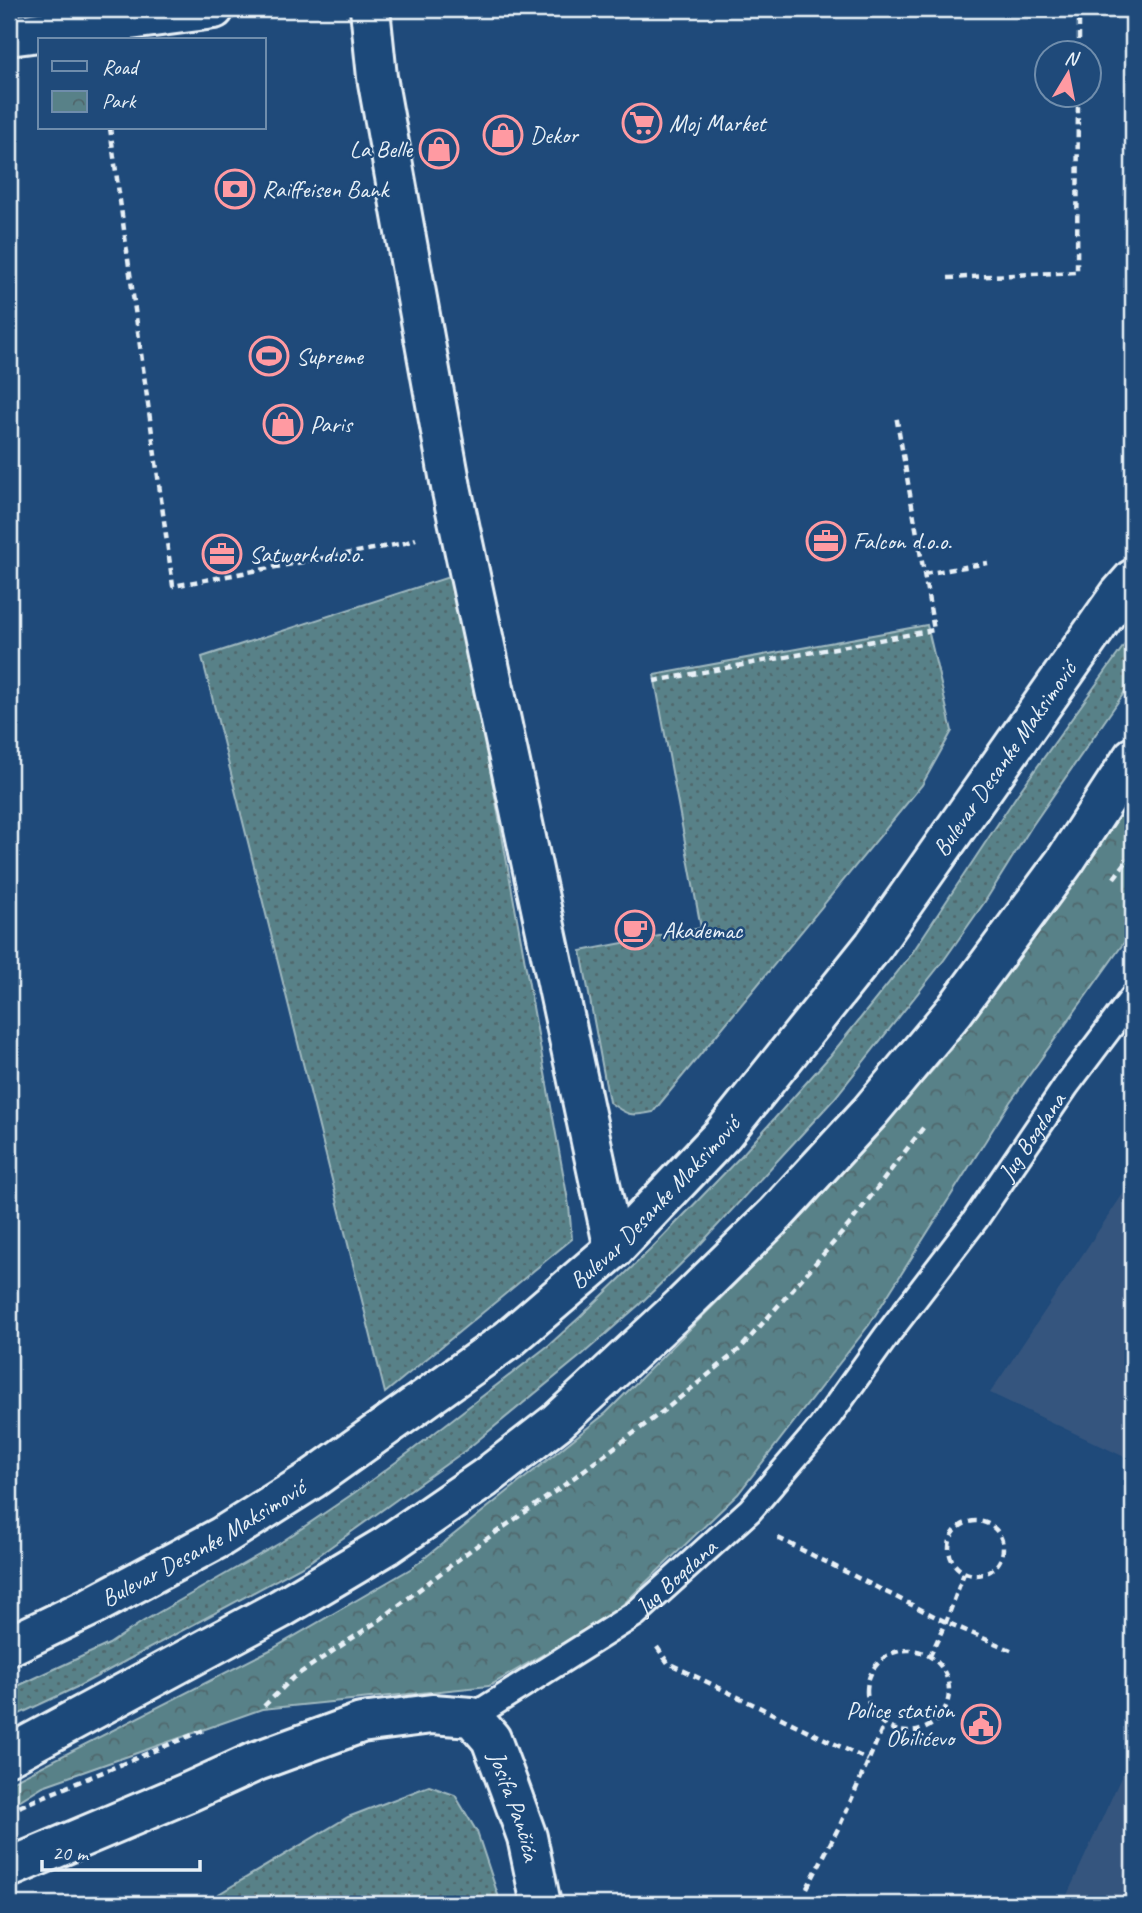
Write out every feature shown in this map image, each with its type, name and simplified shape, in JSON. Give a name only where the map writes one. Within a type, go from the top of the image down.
[{"type":"main road","points":[[9,36],[214,9]]},
{"type":"main road","points":[[370,9],[377,76],[452,488],[614,1249]]},
{"type":"main road","name":"Bulevar Desanke Maksimović","points":[[9,1646],[92,1606],[221,1537],[312,1479],[509,1339],[614,1249],[723,1134],[874,945],[1119,595],[1133,579]]},
{"type":"main road","points":[[9,1755],[280,1609],[386,1546],[485,1478],[557,1422],[776,1214],[869,1113],[963,999],[1065,860],[1133,757]]},
{"type":"main road","points":[[9,1868],[257,1761],[361,1723],[432,1714],[472,1717]]},
{"type":"main road","name":"Josifa Pančića","points":[[472,1717],[491,1739],[509,1787],[527,1837],[541,1904]]},
{"type":"lane","name":"Jug Bogdana","points":[[472,1717],[635,1614],[750,1510],[821,1427],[975,1220],[1066,1086],[1133,998]]},
{"type":"path","points":[[1079,21],[1079,38]]},
{"type":"path","points":[[948,278],[1077,272],[1078,108]]},
{"type":"path","points":[[110,130],[173,586],[405,543]]},
{"type":"path","points":[[654,681],[934,630],[896,415]]},
{"type":"path","points":[[924,573],[988,563]]},
{"type":"path","points":[[739,1519],[946,1622],[1013,1651]]},
{"type":"path","points":[[976,1520],[993,1526],[999,1532],[1004,1550],[997,1566],[982,1574],[972,1576],[964,1573],[957,1567],[949,1552],[953,1534],[958,1527],[976,1520]]},
{"type":"path","points":[[930,1656],[964,1573]]},
{"type":"path","points":[[635,1614],[668,1663],[868,1759]]},
{"type":"path","points":[[905,1650],[930,1656],[947,1676],[948,1702],[942,1715],[933,1725],[922,1731],[908,1733],[884,1725],[868,1705],[868,1680],[873,1669],[882,1659],[905,1650]]},
{"type":"path","points":[[807,1888],[841,1822],[884,1725]]},
{"type":"shaded area","points":[[1133,1179],[1133,1461],[990,1393]]},
{"type":"shaded area","points":[[1133,1751],[1133,1904],[1063,1904]]},
{"type":"green space","points":[[455,575],[569,1206],[572,1239],[385,1393],[202,657]]},
{"type":"green space","points":[[927,625],[952,731],[922,785],[653,1112],[629,1114],[620,1110],[609,1102],[581,951],[701,928],[654,675]]},
{"type":"green space","points":[[1133,633],[1133,680],[944,960],[834,1099],[696,1249],[640,1304],[466,1450],[308,1563],[79,1686],[9,1719],[9,1690],[109,1644],[142,1622],[280,1543],[354,1493],[549,1345],[650,1250],[742,1155],[830,1056],[908,959],[1017,795]]},
{"type":"green space","points":[[1133,797],[1133,930],[1010,1102],[869,1325],[738,1494],[614,1613],[489,1686],[262,1709],[43,1786],[9,1807],[9,1783],[272,1649],[412,1568],[606,1413],[807,1212],[947,1054],[1054,911]]},
{"type":"green space","points":[[429,1786],[455,1795],[477,1832],[501,1904],[218,1904],[217,1895],[348,1817]]},
{"type":"place","name":"Moj Market","points":[[642,123]]},
{"type":"place","name":"Dekor","points":[[503,135]]},
{"type":"place","name":"La Belle","points":[[439,149]]},
{"type":"place","name":"Raiffeisen Bank","points":[[235,189]]},
{"type":"place","name":"Supreme","points":[[269,356]]},
{"type":"place","name":"Paris","points":[[283,424]]},
{"type":"place","name":"Falcon d.o.o.","points":[[826,541]]},
{"type":"place","name":"Satwork d.o.o.","points":[[222,554]]},
{"type":"place","name":"Akademac","points":[[635,930]]},
{"type":"place","name":"Police station Obilićevo","points":[[981,1724]]}]
